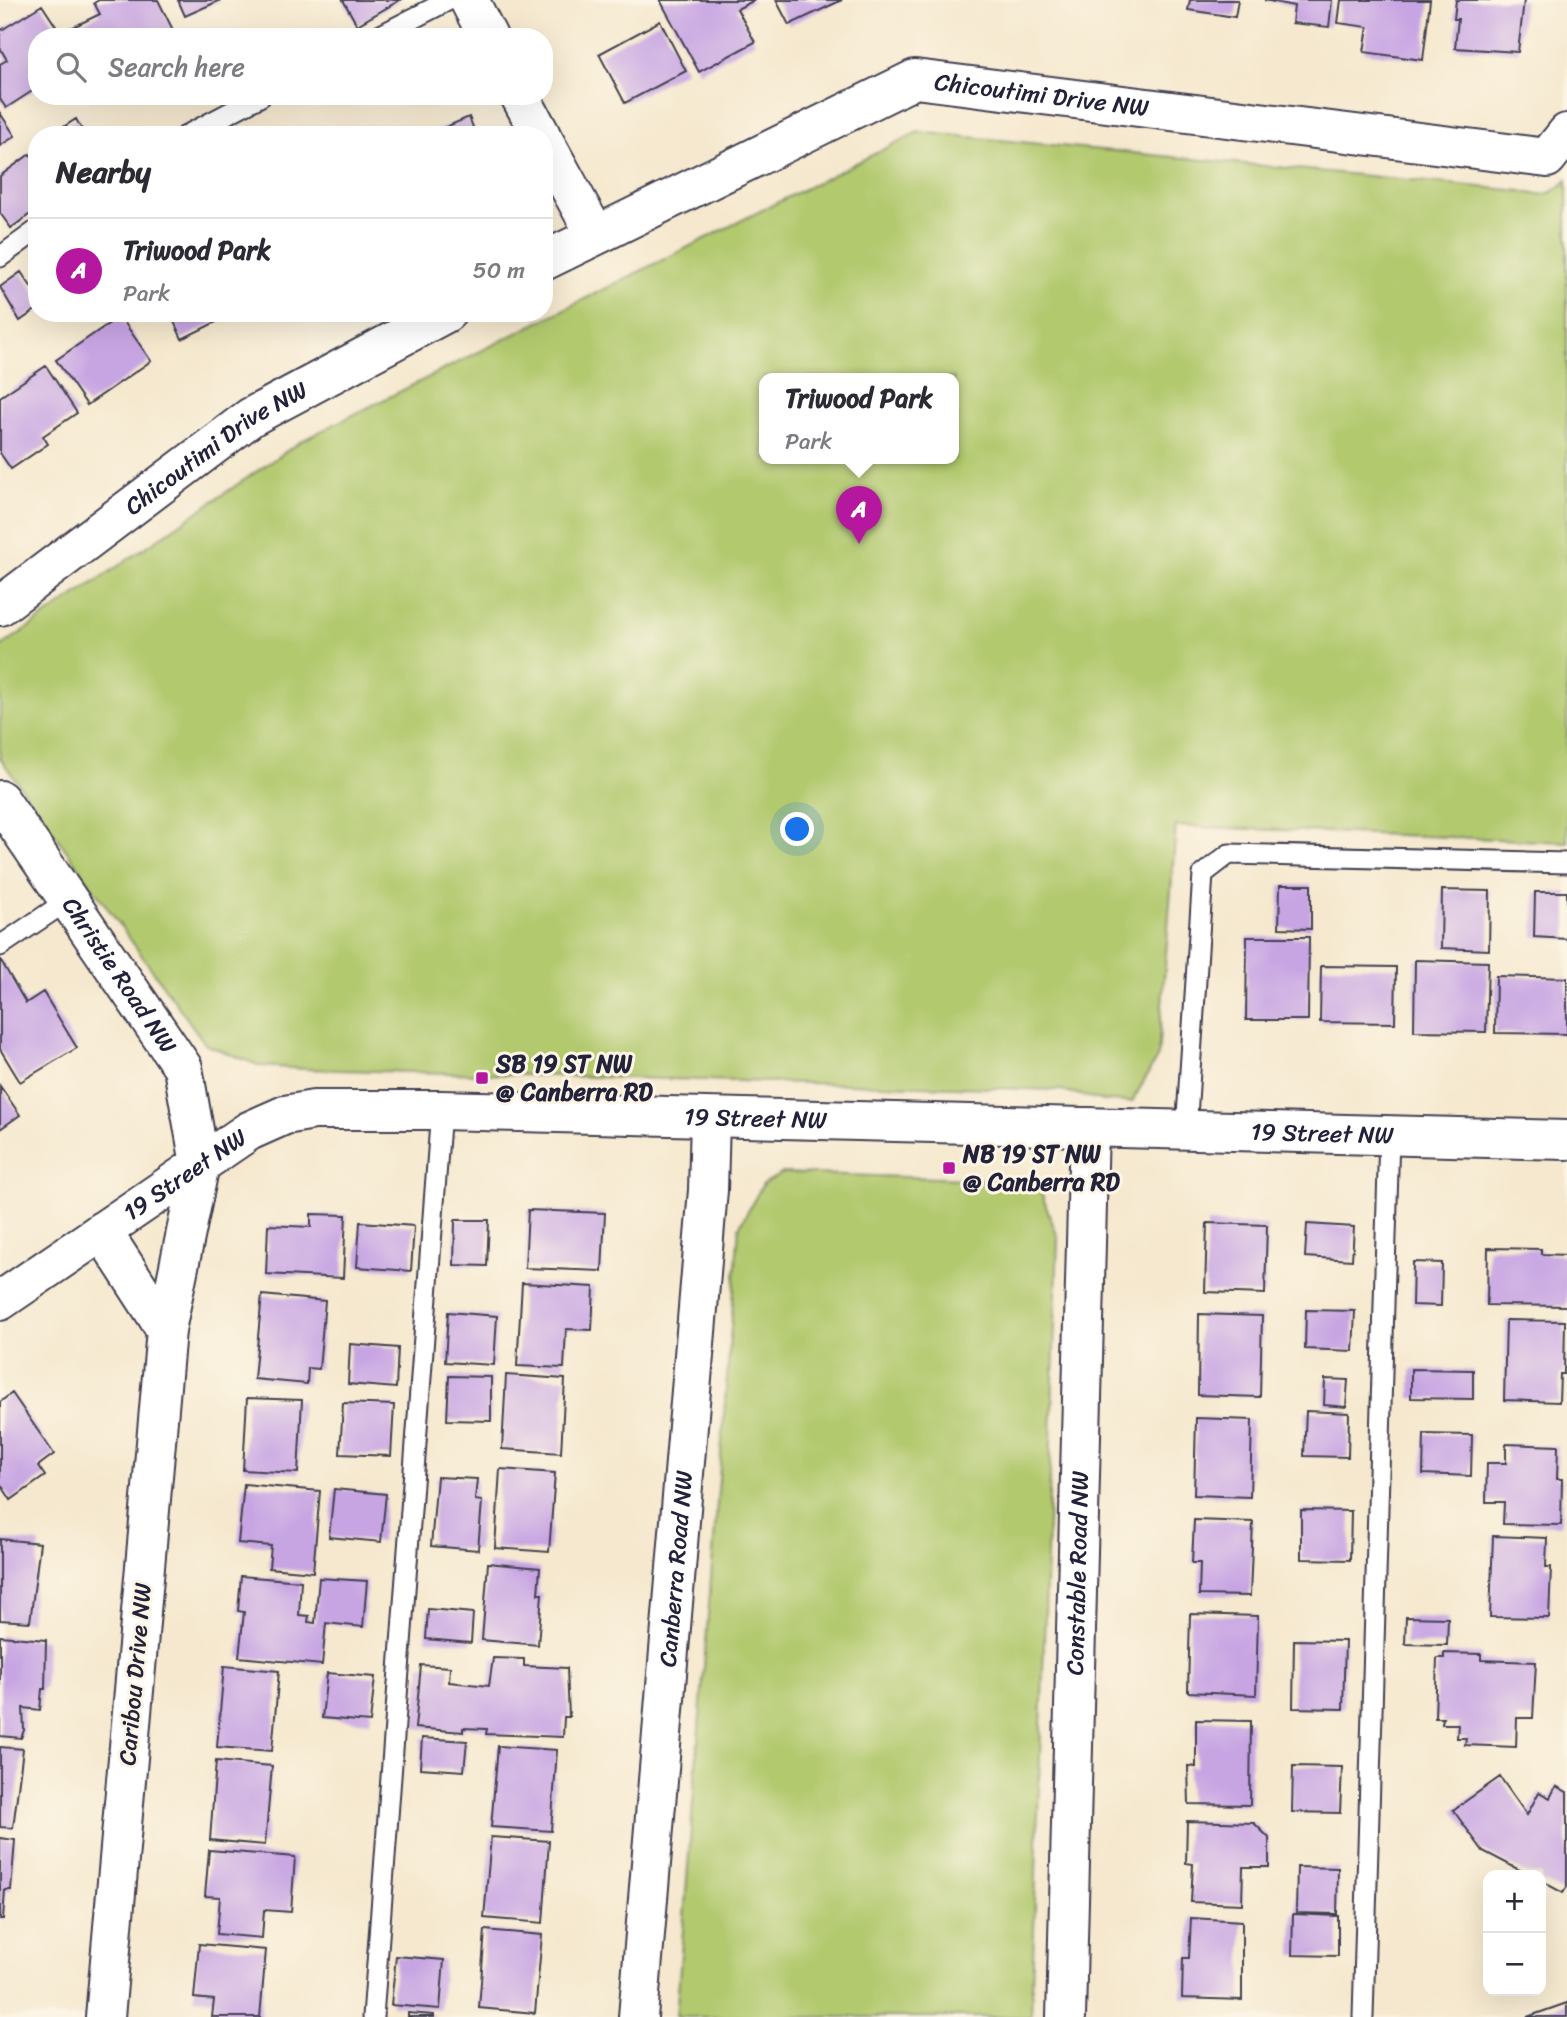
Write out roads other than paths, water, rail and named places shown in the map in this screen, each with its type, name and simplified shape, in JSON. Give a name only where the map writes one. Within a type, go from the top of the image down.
[{"type":"street","points":[[469,0],[483,28]]},
{"type":"street","name":"Chicoutimi Drive NW","points":[[553,256],[915,79],[1547,158],[1567,132]]},
{"type":"street","points":[[525,105],[536,126]]},
{"type":"street","points":[[553,157],[595,234]]},
{"type":"street","name":"Chicoutimi Drive NW","points":[[0,606],[251,417],[429,322]]},
{"type":"street","name":"Christie Road NW","points":[[0,800],[183,1068],[200,1164]]},
{"type":"street","name":"19 Street NW","points":[[0,1301],[249,1131],[285,1115],[324,1109],[1567,1140]]},
{"type":"street","name":"Canberra Road NW","points":[[638,2017],[707,1203],[710,1119]]},
{"type":"street","name":"Constable Road NW","points":[[1066,2017],[1089,1127]]},
{"type":"street","name":"Caribou Drive NW","points":[[105,2017],[166,1330],[200,1164]]},
{"type":"street","points":[[102,1231],[166,1330]]},
{"type":"lane","points":[[395,28],[449,0]]},
{"type":"lane","points":[[204,126],[244,105]]},
{"type":"lane","points":[[0,257],[28,237]]},
{"type":"lane","points":[[1186,1132],[1203,874],[1229,854],[1567,863]]},
{"type":"lane","points":[[0,946],[67,901]]},
{"type":"lane","points":[[373,2017],[441,1110]]},
{"type":"lane","points":[[1363,2017],[1389,1135]]},
{"type":"place","name":"Triwood Park","points":[[859,544]]},
{"type":"place","name":"SB 19 ST NW @ Canberra RD","points":[[482,1078]]},
{"type":"place","name":"NB 19 ST NW @ Canberra RD","points":[[949,1168]]}]
